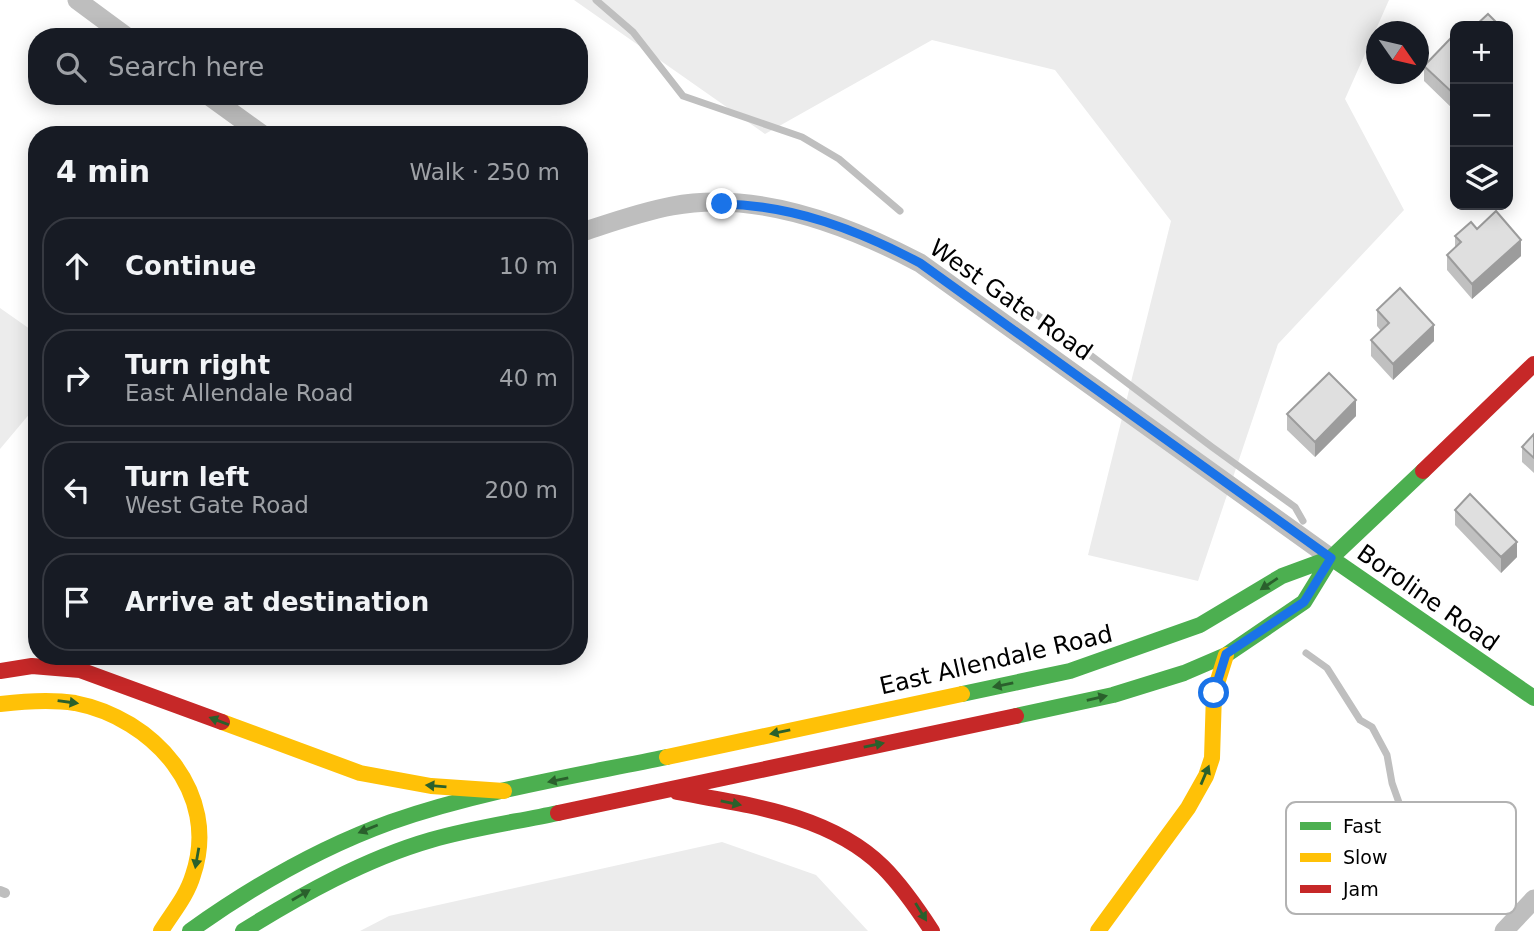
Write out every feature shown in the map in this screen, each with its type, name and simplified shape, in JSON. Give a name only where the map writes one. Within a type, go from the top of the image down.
[{"type":"main road","points":[[243,931],[314,888],[411,847],[474,829],[1113,695],[1184,673],[1226,654],[1304,602],[1331,558],[1534,364]]},
{"type":"main road","name":"Boroline Road","points":[[1331,558],[1534,698]]},
{"type":"main road","name":"East Allendale Road","points":[[190,931],[262,881],[340,841],[422,811],[504,791],[1070,671],[1200,625],[1282,576],[1331,558]]},
{"type":"main road","points":[[1098,931],[1197,792],[1212,758],[1214,693],[1226,654]]},
{"type":"main road","points":[[0,671],[32,666],[80,670],[360,773],[431,786],[504,791]]},
{"type":"main road","points":[[0,704],[21,700],[63,701],[102,710],[137,727],[174,761],[194,797],[200,832],[196,868],[181,900],[161,931]]},
{"type":"main road","points":[[664,790],[798,816],[845,837],[868,852],[905,888],[932,931]]},
{"type":"street","points":[[77,0],[115,28]]},
{"type":"street","points":[[221,105],[251,126]]},
{"type":"street","name":"West Gate Road","points":[[588,230],[626,216],[675,205],[730,204],[778,209],[825,221],[877,240],[920,263],[1331,558]]},
{"type":"street","points":[[1504,931],[1534,899]]},
{"type":"shaded area","points":[[574,0],[1389,0],[1380,21],[1366,21],[1366,52],[1345,99],[1404,210],[1278,344],[1198,581],[1088,555],[1171,221],[1055,70],[932,40],[765,134]]},
{"type":"shaded area","points":[[0,308],[28,328],[28,416],[0,449]]},
{"type":"shaded area","points":[[722,842],[816,875],[868,931],[360,931],[389,916]]},
{"type":"building","points":[[1488,14],[1495,21],[1480,21]]},
{"type":"building","points":[[1450,39],[1450,90],[1429,71],[1429,61]]},
{"type":"building","points":[[1496,211],[1521,240],[1472,284],[1447,255],[1461,242],[1455,236],[1471,222],[1477,229]]},
{"type":"building","points":[[1400,288],[1434,325],[1393,364],[1371,340],[1389,323],[1377,310]]},
{"type":"building","points":[[1329,373],[1356,400],[1315,442],[1287,414]]},
{"type":"building","points":[[1534,434],[1534,458],[1522,447]]},
{"type":"building","points":[[1470,494],[1517,542],[1501,557],[1455,510]]},
{"type":"waterway","points":[[596,0],[633,32],[683,96],[802,137],[839,159],[900,211]]},
{"type":"waterway","points":[[1007,292],[1295,507],[1303,521]]},
{"type":"waterway","points":[[1306,653],[1327,668],[1360,720],[1372,727],[1387,755],[1399,802]]},
{"type":"traffic: fast","points":[[1016,716],[1113,695],[1184,673],[1226,655],[1304,602],[1331,558],[1423,471]]},
{"type":"traffic: fast","points":[[1331,558],[1534,698]]},
{"type":"traffic: fast","points":[[962,694],[1070,671],[1200,625],[1282,576],[1331,558]]},
{"type":"traffic: fast","points":[[190,931],[287,869],[391,822],[459,801],[667,757]]},
{"type":"traffic: fast","points":[[243,931],[334,879],[406,848],[462,832],[558,813]]},
{"type":"traffic: slow","points":[[1098,931],[1188,808],[1206,776],[1212,758],[1214,693],[1226,655]]},
{"type":"traffic: slow","points":[[667,757],[962,694]]},
{"type":"traffic: slow","points":[[0,704],[56,701],[104,711],[154,742],[174,764],[189,788],[197,816],[199,845],[190,883],[161,931]]},
{"type":"traffic: slow","points":[[222,722],[360,773],[431,786],[504,791]]},
{"type":"traffic: jam","points":[[1423,471],[1534,364]]},
{"type":"traffic: jam","points":[[0,671],[32,666],[80,670],[222,722]]},
{"type":"traffic: jam","points":[[558,813],[1016,716]]},
{"type":"traffic: jam","points":[[677,792],[786,814],[838,835],[862,849],[883,867],[932,931]]},
{"type":"route","points":[[722,204],[778,209],[825,221],[877,240],[920,263],[1331,558],[1304,602],[1278,622],[1226,654],[1214,693]]}]
